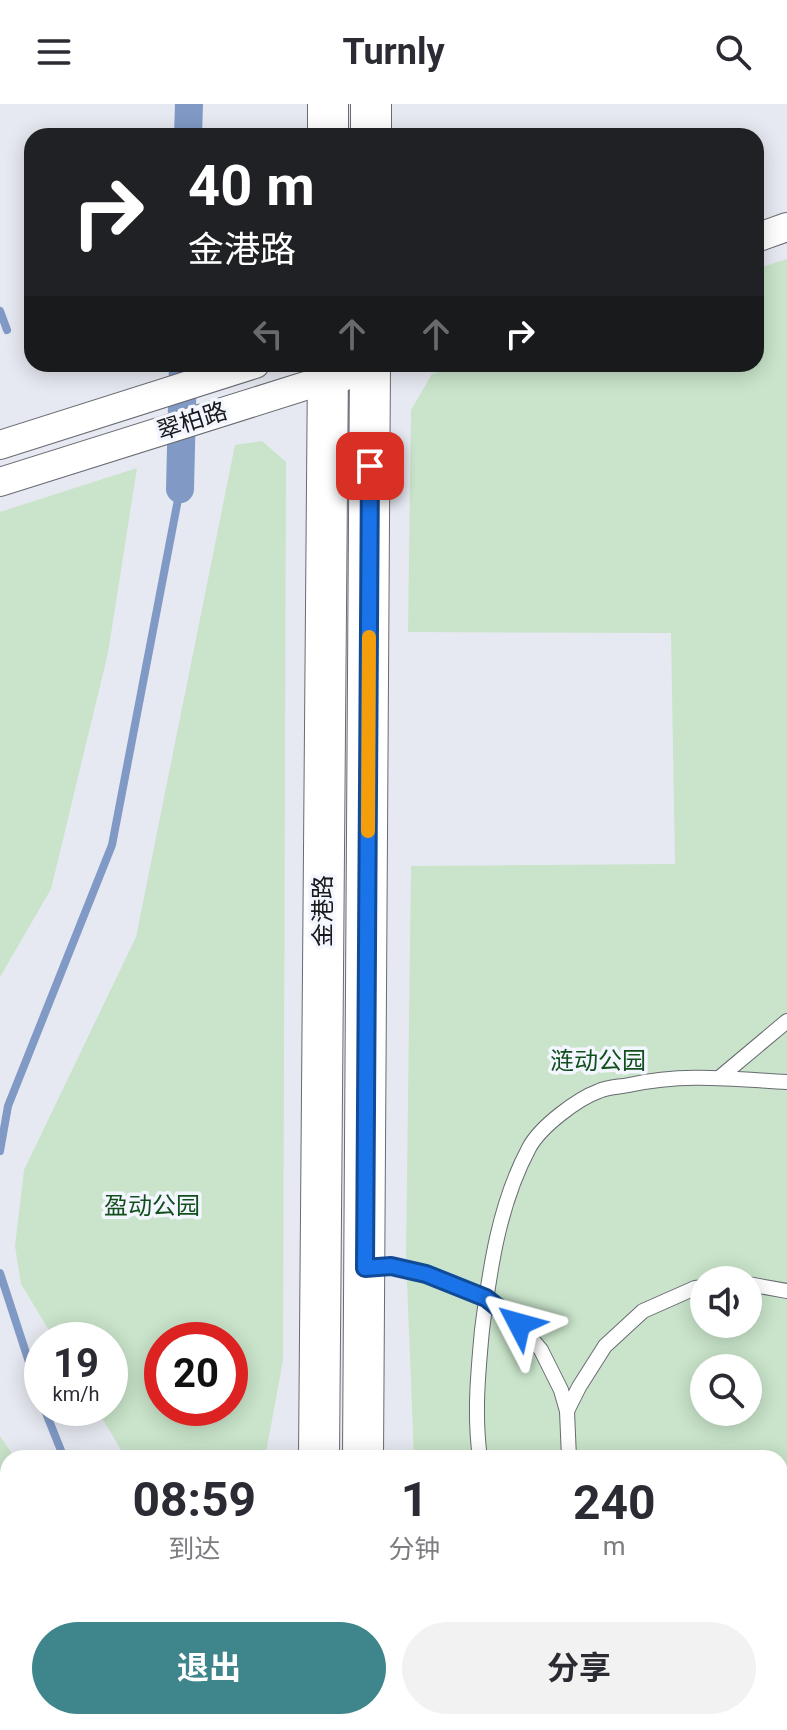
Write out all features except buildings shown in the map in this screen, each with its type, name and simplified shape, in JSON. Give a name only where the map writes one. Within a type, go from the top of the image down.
[{"type":"street","points":[[328,104],[328,128]]},
{"type":"street","points":[[371,104],[371,128]]},
{"type":"street","points":[[764,216],[787,209]]},
{"type":"street","points":[[764,235],[787,227]]},
{"type":"street","name":"翠柏路","points":[[0,445],[230,372]]},
{"type":"street","name":"翠柏路","points":[[0,482],[328,372]]},
{"type":"street","name":"金港路","points":[[319,1450],[328,372]]},
{"type":"street","name":"金港路","points":[[363,1450],[375,372]]},
{"type":"lane","points":[[719,1078],[787,1021]]},
{"type":"lane","points":[[479,1450],[477,1378],[489,1276],[504,1207],[530,1145],[564,1111],[599,1091],[659,1079],[719,1078],[787,1082]]},
{"type":"lane","points":[[365,1268],[391,1266],[426,1274],[486,1298],[519,1324],[541,1350],[561,1390],[567,1411],[569,1450]]},
{"type":"lane","points":[[762,1287],[787,1291]]},
{"type":"lane","points":[[567,1411],[605,1346],[643,1311],[690,1290]]},
{"type":"green space","name":"涟动公园","points":[[787,259],[787,1450],[414,1450],[406,1256],[411,866],[675,864],[671,633],[408,632],[411,410],[432,374],[438,372],[764,372],[764,266]]},
{"type":"green space","name":"盈动公园","points":[[262,441],[286,462],[283,1360],[266,1450],[121,1450],[107,1426],[128,1426],[128,1322],[44,1322],[21,1284],[15,1246],[24,1170],[136,937],[235,445]]},
{"type":"green space","points":[[137,468],[108,653],[51,889],[0,977],[0,512]]},
{"type":"green space","points":[[0,1436],[10,1450],[0,1450]]},
{"type":"waterway","points":[[188,128],[189,104]]},
{"type":"waterway","points":[[0,311],[7,330]]},
{"type":"waterway","points":[[180,489],[183,372]]},
{"type":"waterway","points":[[0,1151],[8,1106],[112,845],[180,489]]},
{"type":"waterway","points":[[0,1273],[24,1347]]},
{"type":"waterway","points":[[51,1426],[61,1450]]},
{"type":"slow traffic","points":[[368,831],[369,637]]},
{"type":"route","points":[[370,466],[365,1268],[391,1266],[426,1274],[486,1298],[519,1324]]}]
